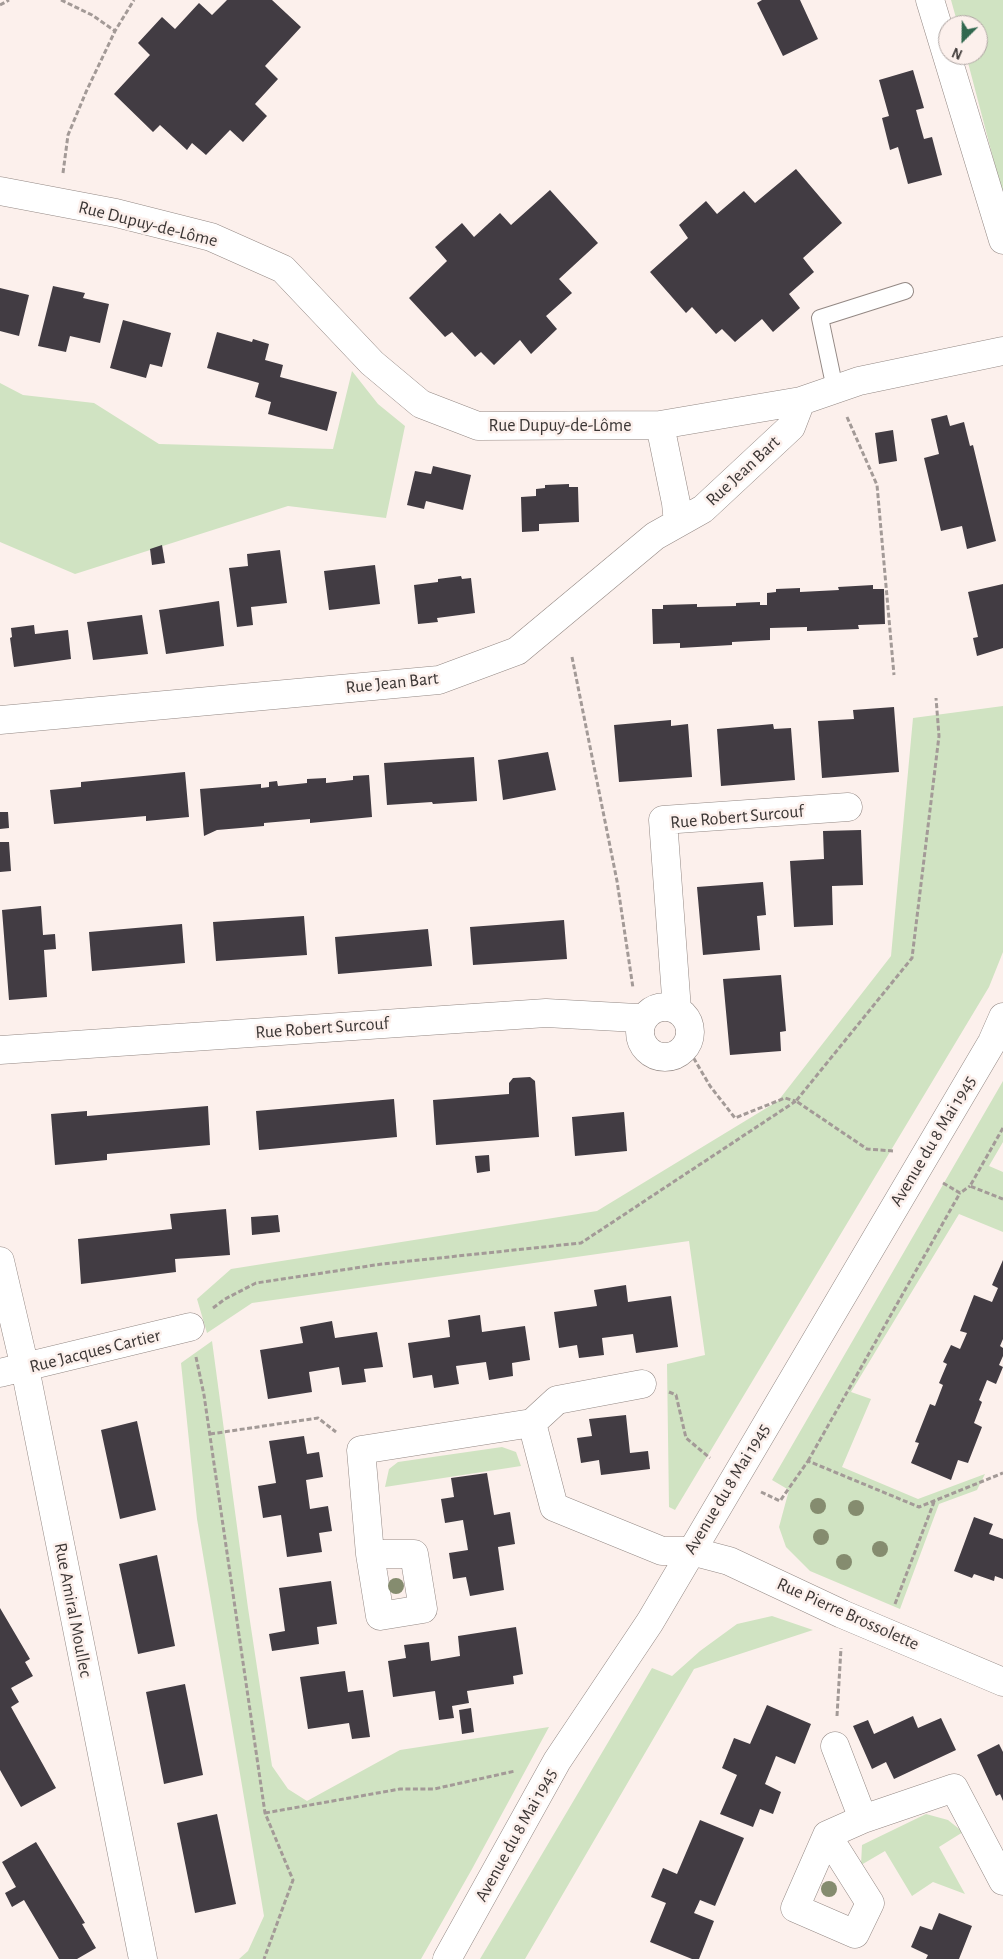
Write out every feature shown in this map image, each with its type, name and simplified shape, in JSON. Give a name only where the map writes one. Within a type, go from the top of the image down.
[{"type":"street","points":[[930,0],[1003,240]]},
{"type":"street","name":"Rue Dupuy-de-Lôme","points":[[0,191],[116,213],[211,237],[283,270],[372,363],[421,404],[478,426],[660,425],[801,401],[859,380],[1003,351]]},
{"type":"street","name":"Rue Jean Bart","points":[[0,720],[439,680],[517,651],[656,536],[703,509],[791,427],[801,401]]},
{"type":"street","points":[[660,425],[676,503],[678,523]]},
{"type":"street","name":"Rue Robert Surcouf","points":[[686,1045],[690,1030],[688,1022],[677,1010],[663,820],[848,807]]},
{"type":"street","points":[[677,1010],[669,1008],[653,1010],[640,1020],[641,1038],[644,1046],[657,1056],[673,1056],[686,1045]]},
{"type":"street","name":"Rue Robert Surcouf","points":[[0,1050],[546,1013],[640,1020]]},
{"type":"street","name":"Avenue du 8 Mai 1945","points":[[447,1959],[557,1762],[650,1622],[992,1042],[1003,1017]]},
{"type":"street","name":"Rue Amiral Moullec","points":[[0,1261],[12,1371],[143,1959]]},
{"type":"street","name":"Rue Jacques Cartier","points":[[12,1371],[190,1327]]},
{"type":"street","points":[[370,1554],[361,1450],[532,1423],[557,1400],[642,1384]]},
{"type":"street","name":"Rue Pierre Brossolette","points":[[532,1423],[554,1507],[662,1552],[691,1551],[729,1560],[842,1614],[1003,1682]]},
{"type":"street","points":[[836,1746],[863,1819]]},
{"type":"street","points":[[828,1835],[863,1819],[954,1788],[1003,1881]]},
{"type":"lane","points":[[835,389],[820,318],[906,291]]},
{"type":"path","points":[[0,5],[9,0]]},
{"type":"path","points":[[61,0],[92,15],[115,31]]},
{"type":"path","points":[[62,202],[64,154],[68,136],[86,92],[115,31],[134,0]]},
{"type":"path","points":[[835,389],[877,485],[894,675]]},
{"type":"path","points":[[572,657],[617,881],[640,1020]]},
{"type":"path","points":[[796,1101],[912,958],[939,736],[936,698]]},
{"type":"path","points":[[686,1045],[710,1086],[735,1118],[785,1098],[796,1101],[867,1149],[915,1152],[917,1168]]},
{"type":"path","points":[[1003,1128],[970,1186],[1003,1199]]},
{"type":"path","points":[[642,1384],[676,1395],[686,1438],[735,1478],[780,1501],[808,1461],[960,1193]]},
{"type":"path","points":[[210,1434],[318,1418],[361,1450]]},
{"type":"path","points":[[808,1461],[919,1507],[1003,1473]]},
{"type":"path","points":[[884,1632],[934,1501]]},
{"type":"path","points":[[836,1746],[842,1614]]},
{"type":"path","points":[[265,1813],[400,1789],[434,1789],[557,1762]]},
{"type":"green space","points":[[951,0],[1003,0],[1003,196],[969,65],[988,65],[988,15],[955,15]]},
{"type":"green space","points":[[352,371],[378,404],[405,426],[386,518],[288,506],[75,574],[0,542],[0,383],[23,395],[94,403],[159,444],[333,449]]},
{"type":"green space","points":[[1003,706],[1003,952],[989,987],[675,1510],[669,1507],[667,1364],[705,1355],[689,1241],[252,1303],[207,1333],[197,1299],[231,1269],[597,1211],[778,1101],[891,956],[913,718]]},
{"type":"green space","points":[[1003,1081],[1003,1142],[989,1166],[1003,1172],[1003,1232],[959,1214],[851,1392],[871,1399],[842,1467],[918,1499],[985,1474],[977,1490],[939,1504],[900,1609],[810,1571],[786,1547],[779,1527],[789,1490],[772,1480]]},
{"type":"green space","points":[[212,1341],[248,1608],[272,1766],[288,1789],[307,1801],[400,1750],[549,1727],[421,1959],[239,1959],[248,1951],[264,1916],[197,1519],[181,1363]]},
{"type":"green space","points":[[502,1447],[516,1452],[521,1466],[385,1487],[389,1469],[398,1462]]},
{"type":"green space","points":[[772,1616],[813,1630],[694,1669],[525,1959],[480,1959],[652,1668],[672,1676],[700,1651],[737,1624]]},
{"type":"green space","points":[[926,1814],[948,1820],[963,1832],[939,1847],[965,1894],[933,1882],[912,1896],[885,1851],[861,1865],[862,1845]]},
{"type":"building","points":[[227,0],[272,0],[301,27],[265,66],[278,79],[255,104],[267,116],[243,142],[230,130],[206,155],[192,143],[187,150],[160,125],[153,132],[114,94],[150,55],[138,43],[162,17],[175,29],[199,3],[212,15]]},
{"type":"building","points":[[762,0],[800,0],[818,39],[783,56],[757,3]]},
{"type":"building","points":[[913,70],[924,108],[916,110],[920,125],[924,139],[932,137],[942,175],[908,184],[898,147],[890,150],[882,118],[889,116],[879,80]]},
{"type":"building","points":[[796,169],[842,223],[803,258],[814,272],[789,294],[800,308],[773,332],[762,319],[735,342],[722,329],[716,334],[692,307],[686,313],[650,272],[688,238],[679,225],[706,201],[717,214],[744,191],[755,203]]},
{"type":"building","points":[[550,190],[598,243],[559,279],[572,293],[546,316],[557,329],[531,354],[520,340],[494,365],[481,352],[475,357],[452,332],[445,337],[409,298],[447,261],[435,247],[462,223],[474,237],[500,213],[511,225]]},
{"type":"building","points":[[53,286],[85,293],[83,298],[109,304],[100,343],[70,336],[66,352],[38,346]]},
{"type":"building","points":[[0,288],[29,295],[19,336],[0,331]]},
{"type":"building","points":[[123,320],[171,333],[162,367],[150,364],[146,378],[110,368]]},
{"type":"building","points":[[217,332],[252,342],[253,339],[269,344],[265,360],[283,365],[280,377],[337,392],[327,431],[268,414],[271,402],[255,397],[259,383],[207,368]]},
{"type":"building","points":[[947,415],[950,426],[964,422],[970,446],[973,445],[996,541],[967,549],[962,526],[941,531],[924,458],[939,454],[931,419]]},
{"type":"building","points":[[893,430],[897,461],[879,464],[875,433]]},
{"type":"building","points":[[433,466],[471,475],[463,510],[426,501],[424,509],[407,505],[415,471],[431,474]]},
{"type":"building","points":[[569,484],[569,487],[578,487],[579,522],[539,524],[539,531],[522,532],[521,497],[536,496],[536,489],[545,488],[545,485]]},
{"type":"building","points":[[162,545],[165,563],[152,565],[150,549]]},
{"type":"building","points":[[280,550],[287,603],[251,607],[253,625],[237,627],[229,568],[248,566],[247,554]]},
{"type":"building","points":[[375,565],[380,604],[329,610],[324,571]]},
{"type":"building","points":[[461,576],[462,579],[471,578],[475,613],[437,618],[438,622],[418,624],[414,585],[438,582],[438,579]]},
{"type":"building","points":[[1003,584],[1003,648],[977,656],[973,638],[978,637],[968,592]]},
{"type":"building","points":[[873,585],[873,589],[884,589],[885,624],[858,625],[859,629],[807,631],[807,627],[770,628],[770,640],[732,642],[732,645],[680,648],[680,643],[653,644],[652,609],[663,609],[663,605],[697,604],[697,607],[736,606],[736,603],[760,602],[760,605],[767,605],[767,593],[776,592],[776,589],[800,588],[800,592],[839,590],[838,587]]},
{"type":"building","points":[[219,601],[224,646],[166,654],[159,610]]},
{"type":"building","points":[[142,615],[148,654],[93,660],[87,622]]},
{"type":"building","points":[[34,625],[35,634],[68,630],[71,659],[14,667],[10,638],[12,637],[11,628]]},
{"type":"building","points":[[894,707],[899,772],[822,778],[818,721],[854,719],[853,710]]},
{"type":"building","points":[[671,720],[671,726],[688,724],[692,777],[619,782],[614,725]]},
{"type":"building","points":[[773,724],[774,729],[791,728],[795,780],[721,786],[717,729]]},
{"type":"building","points":[[548,752],[556,790],[503,800],[498,760]]},
{"type":"building","points":[[474,757],[477,801],[387,805],[384,763]]},
{"type":"building","points":[[185,772],[189,817],[146,821],[146,816],[54,824],[50,790],[81,787],[81,782]]},
{"type":"building","points":[[369,775],[372,817],[310,823],[310,819],[264,823],[264,826],[217,830],[204,836],[200,789],[261,784],[261,788],[269,787],[269,782],[277,781],[278,786],[307,783],[307,779],[326,778],[326,783],[353,780],[353,776]]},
{"type":"building","points":[[0,812],[8,812],[9,828],[0,829]]},
{"type":"building","points":[[861,830],[863,885],[832,886],[833,925],[794,927],[790,861],[824,859],[823,831]]},
{"type":"building","points":[[0,842],[9,842],[11,871],[0,872]]},
{"type":"building","points":[[763,882],[766,915],[757,916],[760,950],[703,955],[697,887]]},
{"type":"building","points":[[41,906],[43,935],[55,934],[56,949],[44,950],[47,997],[9,1000],[2,910]]},
{"type":"building","points":[[304,916],[307,955],[216,961],[213,922]]},
{"type":"building","points":[[564,920],[567,959],[473,965],[470,927]]},
{"type":"building","points":[[182,924],[185,963],[92,971],[89,932]]},
{"type":"building","points":[[428,929],[432,966],[338,974],[335,937]]},
{"type":"building","points":[[781,975],[786,1031],[780,1032],[781,1051],[730,1055],[723,979]]},
{"type":"building","points":[[530,1077],[535,1081],[539,1137],[436,1145],[433,1100],[509,1094],[509,1083],[513,1078]]},
{"type":"building","points":[[394,1099],[397,1137],[259,1150],[256,1111]]},
{"type":"building","points":[[208,1106],[210,1145],[107,1154],[107,1160],[55,1165],[51,1114],[87,1111],[87,1116]]},
{"type":"building","points":[[624,1112],[627,1151],[575,1156],[572,1117]]},
{"type":"building","points":[[489,1155],[490,1171],[477,1173],[475,1156]]},
{"type":"building","points":[[226,1209],[230,1255],[175,1259],[176,1272],[81,1284],[78,1239],[172,1229],[170,1214]]},
{"type":"building","points":[[278,1215],[280,1232],[252,1235],[251,1217]]},
{"type":"building","points":[[1003,1260],[1003,1339],[1000,1346],[1003,1348],[1003,1356],[999,1365],[1003,1367],[996,1384],[987,1380],[979,1400],[982,1402],[974,1423],[982,1427],[968,1463],[958,1460],[951,1480],[911,1463],[919,1443],[915,1442],[930,1404],[935,1406],[943,1385],[939,1383],[947,1364],[943,1362],[951,1345],[960,1349],[967,1333],[960,1331],[974,1295],[992,1302],[998,1288],[992,1285]]},
{"type":"building","points":[[626,1285],[628,1302],[671,1296],[678,1347],[636,1353],[633,1334],[602,1338],[604,1355],[579,1358],[577,1345],[559,1348],[554,1312],[597,1306],[594,1290]]},
{"type":"building","points":[[480,1315],[482,1332],[525,1326],[530,1360],[512,1363],[513,1376],[489,1380],[486,1362],[456,1366],[459,1384],[434,1388],[432,1375],[413,1378],[408,1343],[450,1337],[448,1320]]},
{"type":"building","points":[[332,1321],[335,1338],[377,1332],[383,1367],[364,1369],[366,1382],[342,1385],[339,1367],[309,1372],[312,1392],[268,1399],[260,1350],[303,1343],[300,1327]]},
{"type":"building","points":[[626,1415],[630,1453],[648,1451],[650,1469],[601,1475],[599,1460],[581,1463],[577,1438],[592,1436],[589,1419]]},
{"type":"building","points":[[137,1421],[156,1510],[120,1519],[101,1430]]},
{"type":"building","points":[[304,1436],[307,1454],[319,1452],[323,1477],[306,1480],[310,1509],[328,1506],[332,1531],[319,1533],[322,1552],[287,1557],[281,1515],[263,1518],[258,1486],[276,1483],[269,1441]]},
{"type":"building","points":[[487,1473],[494,1515],[510,1512],[515,1544],[498,1547],[504,1590],[470,1596],[466,1577],[453,1579],[449,1553],[468,1550],[463,1520],[445,1523],[441,1499],[454,1497],[451,1478]]},
{"type":"building","points":[[974,1517],[993,1524],[989,1534],[1003,1539],[1003,1579],[995,1576],[994,1581],[974,1574],[972,1578],[954,1571]]},
{"type":"building","points":[[157,1555],[175,1646],[138,1654],[119,1564]]},
{"type":"building","points":[[331,1581],[337,1624],[317,1627],[319,1644],[272,1651],[269,1634],[285,1631],[279,1588]]},
{"type":"building","points":[[0,1608],[30,1659],[25,1662],[33,1676],[11,1688],[19,1702],[11,1707],[56,1788],[21,1807],[0,1770]]},
{"type":"building","points":[[516,1627],[523,1674],[513,1676],[514,1684],[467,1691],[469,1703],[452,1706],[454,1718],[439,1720],[435,1691],[393,1697],[388,1661],[406,1658],[404,1645],[429,1642],[431,1661],[460,1656],[458,1636]]},
{"type":"building","points":[[345,1671],[348,1692],[363,1690],[370,1737],[352,1739],[349,1723],[308,1729],[300,1677]]},
{"type":"building","points":[[185,1684],[203,1775],[164,1784],[146,1692]]},
{"type":"building","points":[[767,1705],[811,1724],[795,1764],[776,1756],[765,1784],[781,1792],[773,1814],[760,1809],[753,1827],[720,1814],[737,1775],[722,1768],[734,1738],[750,1744]]},
{"type":"building","points":[[471,1708],[474,1732],[462,1734],[459,1710]]},
{"type":"building","points":[[913,1716],[918,1728],[941,1718],[956,1750],[894,1779],[886,1762],[872,1769],[853,1726],[868,1720],[874,1734]]},
{"type":"building","points":[[999,1744],[1003,1752],[1003,1801],[1000,1794],[996,1796],[977,1755]]},
{"type":"building","points":[[217,1814],[236,1904],[195,1913],[177,1823]]},
{"type":"building","points":[[700,1820],[744,1838],[715,1906],[700,1900],[694,1913],[714,1921],[699,1959],[692,1959],[650,1942],[666,1903],[651,1897],[663,1868],[677,1874]]},
{"type":"building","points":[[36,1842],[85,1923],[82,1924],[96,1948],[77,1959],[59,1959],[24,1900],[12,1907],[5,1893],[16,1887],[2,1862]]},
{"type":"building","points":[[939,1913],[972,1926],[959,1959],[926,1959],[928,1955],[911,1947],[920,1926],[932,1930]]}]
